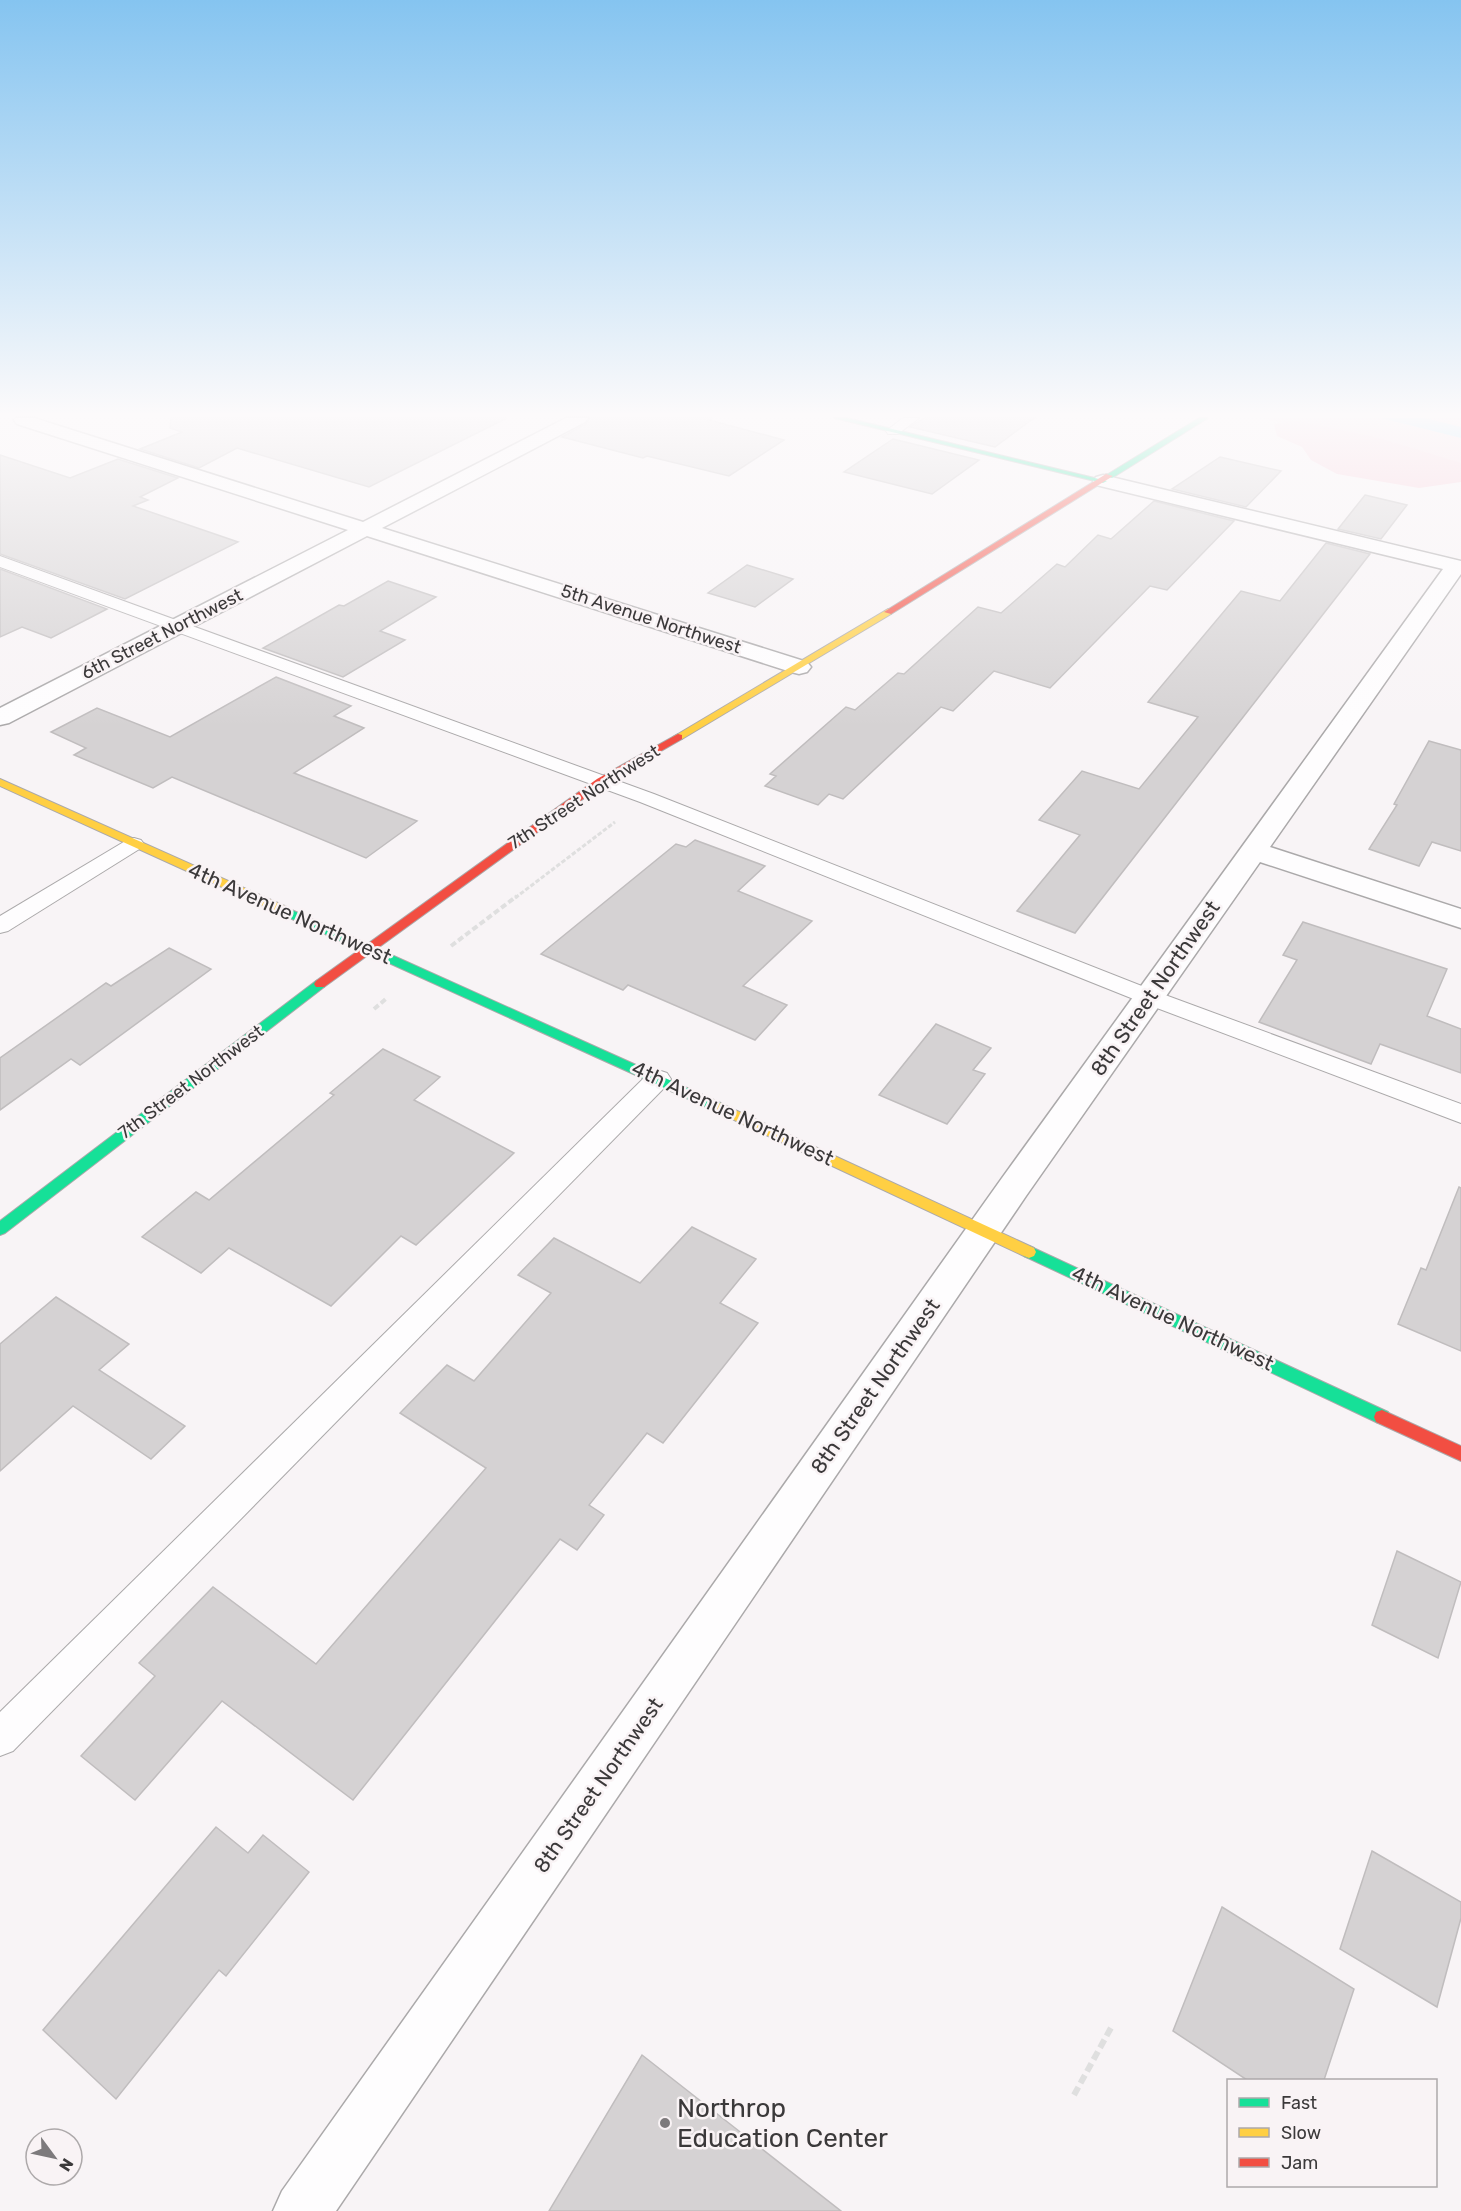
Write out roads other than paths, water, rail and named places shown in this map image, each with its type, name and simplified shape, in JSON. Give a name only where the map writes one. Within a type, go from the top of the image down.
[{"type":"main road","name":"7th Street Northwest","points":[[0,1229],[368,947],[601,781],[799,667],[1037,521]]},
{"type":"main road","name":"4th Avenue Northwest","points":[[0,782],[368,947],[985,1229],[1461,1454]]},
{"type":"street","name":"5th Avenue Northwest","points":[[342,521],[799,667]]},
{"type":"street","name":"6th Street Northwest","points":[[0,718],[382,521]]},
{"type":"street","points":[[1269,521],[1459,567]]},
{"type":"street","name":"8th Street Northwest","points":[[302,2211],[985,1229],[1252,850],[1459,567]]},
{"type":"street","points":[[1252,850],[1461,919]]},
{"type":"lane","points":[[0,561],[647,798],[1149,997],[1461,1114]]},
{"type":"lane","points":[[0,926],[134,844]]},
{"type":"lane","points":[[0,1738],[658,1079]]},
{"type":"place","name":"Northrop Education Center","points":[[665,2123]]}]
